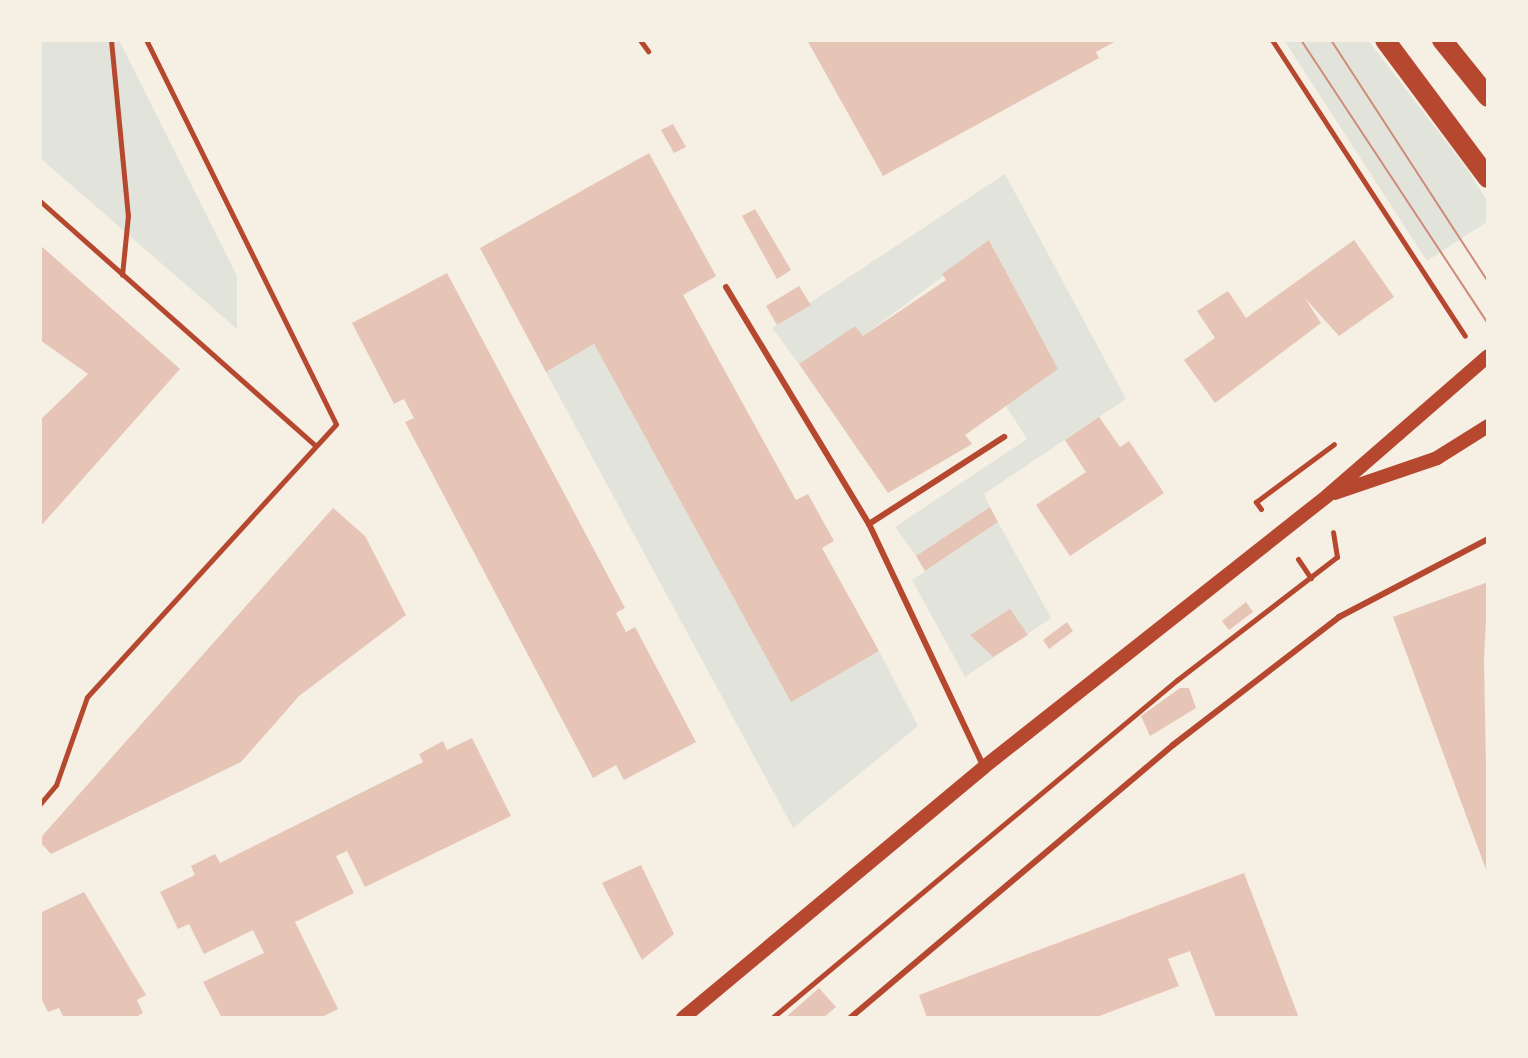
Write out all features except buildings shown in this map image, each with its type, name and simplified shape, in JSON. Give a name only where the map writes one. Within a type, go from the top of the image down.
[{"type":"main road","points":[[1385,40],[1488,178]]},
{"type":"main road","points":[[1442,40],[1488,97]]},
{"type":"street","points":[[683,1018],[984,767],[1327,496],[1487,357]]},
{"type":"street","points":[[1327,496],[1437,458],[1488,426]]},
{"type":"lane","points":[[726,287],[869,524],[984,767]]},
{"type":"lane","points":[[869,524],[1004,437]]},
{"type":"lane","points":[[850,1018],[1173,745],[1339,617],[1488,539]]},
{"type":"path","points":[[111,40],[128,215],[122,276]]},
{"type":"path","points":[[40,804],[56,785],[87,697],[336,424],[146,40]]},
{"type":"path","points":[[640,40],[648,51]]},
{"type":"path","points":[[1272,40],[1453,324],[1487,357]]},
{"type":"path","points":[[40,201],[315,445]]},
{"type":"path","points":[[772,1018],[1177,680],[1337,557],[1327,496]]},
{"type":"shaded area","points":[[40,40],[119,40],[237,276],[237,329],[40,158]]},
{"type":"shaded area","points":[[1284,40],[1368,40],[1467,169],[1488,202],[1488,221],[1427,261]]},
{"type":"shaded area","points":[[1005,174],[1126,399],[984,494],[990,507],[916,556],[895,527],[1027,439],[1006,406],[1057,369],[990,241],[863,336],[855,326],[799,364],[772,328]]},
{"type":"shaded area","points":[[594,344],[791,701],[879,651],[918,726],[793,828],[546,372]]},
{"type":"shaded area","points":[[998,522],[1051,618],[965,677],[912,580]]},
{"type":"tram line","points":[[1301,40],[1488,324]]},
{"type":"tram line","points":[[1331,40],[1488,282]]}]
